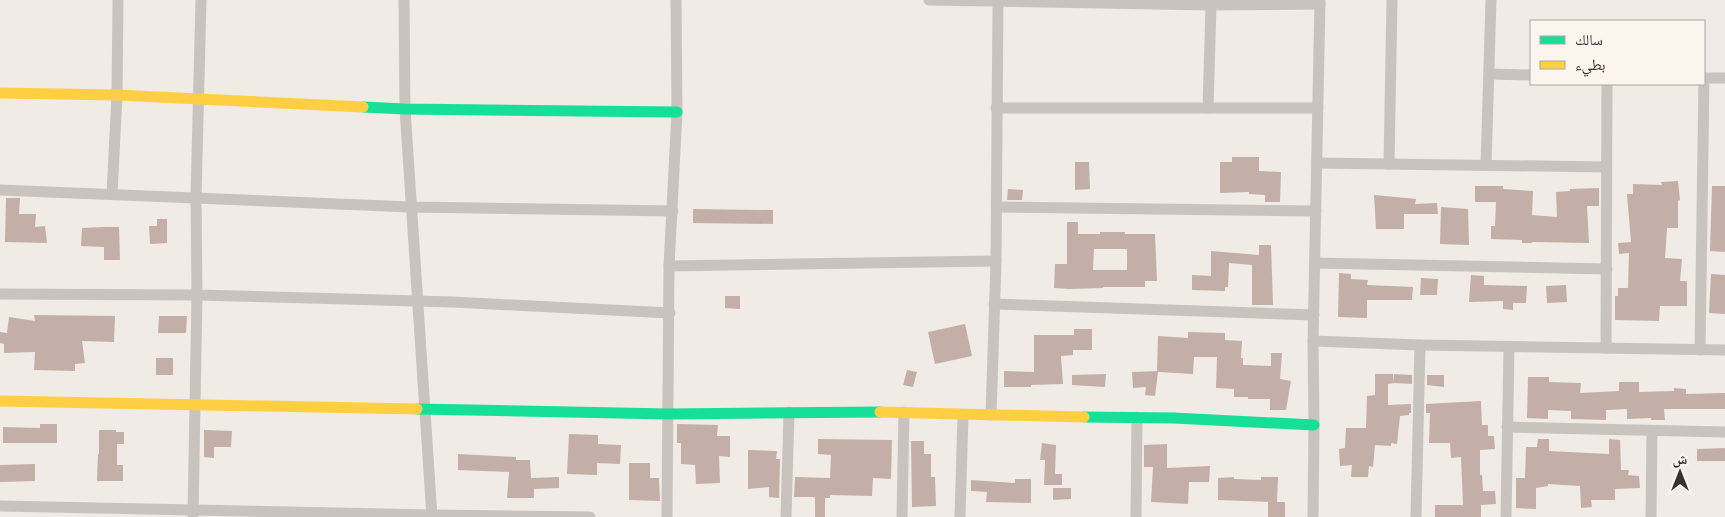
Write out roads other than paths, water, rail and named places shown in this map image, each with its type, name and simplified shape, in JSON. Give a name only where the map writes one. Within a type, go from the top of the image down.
[{"type":"street","points":[[112,194],[117,95],[118,0]]},
{"type":"street","points":[[193,513],[197,296],[196,197],[202,0]]},
{"type":"street","points":[[404,0],[405,109],[410,207],[432,516]]},
{"type":"street","points":[[667,517],[669,266],[677,112],[676,0]]},
{"type":"street","points":[[929,0],[1138,2],[1211,5],[1320,2],[1313,341],[1313,517]]},
{"type":"street","points":[[1389,164],[1392,0]]},
{"type":"street","points":[[1486,165],[1492,0]]},
{"type":"street","points":[[991,414],[996,261],[998,2]]},
{"type":"street","points":[[1208,108],[1211,5]]},
{"type":"street","points":[[1490,74],[1530,75]]},
{"type":"street","points":[[1705,78],[1725,78]]},
{"type":"street","points":[[1606,348],[1607,85]]},
{"type":"street","points":[[1700,350],[1704,85]]},
{"type":"street","points":[[0,93],[117,95],[405,109],[677,112]]},
{"type":"street","points":[[996,108],[1318,108]]},
{"type":"street","points":[[1317,163],[1606,167]]},
{"type":"street","points":[[0,190],[410,207],[673,211]]},
{"type":"street","points":[[996,207],[1316,211]]},
{"type":"street","points":[[669,266],[996,261]]},
{"type":"street","points":[[1315,263],[1606,269]]},
{"type":"street","points":[[0,294],[453,302],[670,312]]},
{"type":"street","points":[[994,304],[1314,314]]},
{"type":"street","points":[[1313,341],[1509,347],[1725,350]]},
{"type":"street","points":[[1416,517],[1420,345]]},
{"type":"street","points":[[1506,517],[1509,347]]},
{"type":"street","points":[[0,401],[669,414],[904,412],[1314,425]]},
{"type":"street","points":[[786,517],[790,412]]},
{"type":"street","points":[[902,517],[904,412]]},
{"type":"street","points":[[960,517],[963,414]]},
{"type":"street","points":[[1136,517],[1138,418]]},
{"type":"street","points":[[1507,427],[1725,432]]},
{"type":"street","points":[[1651,517],[1652,431]]},
{"type":"street","points":[[0,506],[13,511],[590,517]]}]
